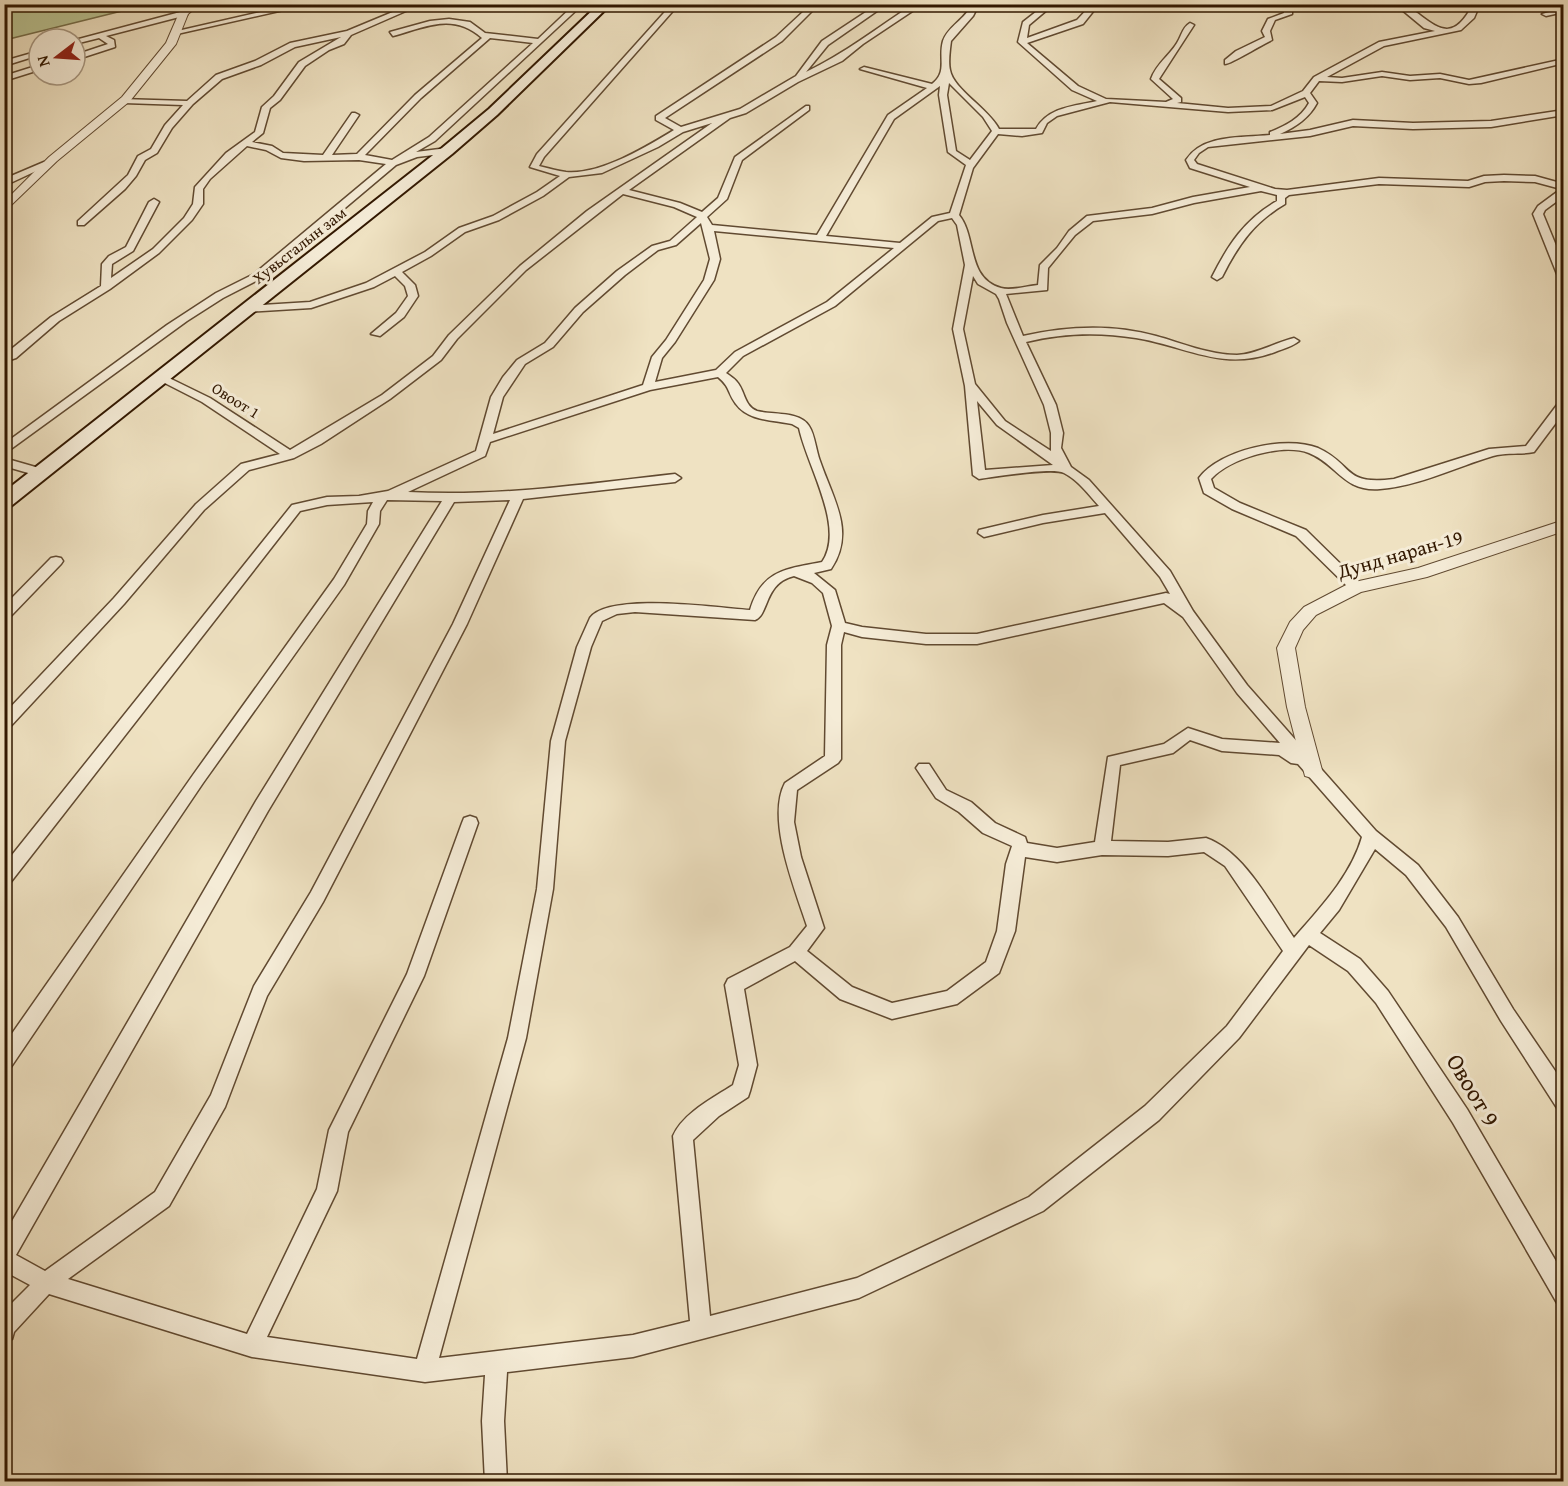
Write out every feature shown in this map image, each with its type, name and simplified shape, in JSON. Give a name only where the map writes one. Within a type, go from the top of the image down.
[{"type":"main road","name":"Хувьсгалын зам","points":[[4,502],[447,151],[493,112],[606,4]]},
{"type":"street","points":[[87,38],[184,13],[196,4]]},
{"type":"street","points":[[177,32],[307,4]]},
{"type":"street","points":[[81,223],[132,176],[141,158],[154,151],[168,128],[189,103],[219,77],[258,63],[293,45],[349,33],[419,4]]},
{"type":"street","points":[[4,450],[89,384],[151,341],[231,287],[258,276],[393,163],[439,133],[580,4]]},
{"type":"street","points":[[676,4],[540,156],[534,167],[567,175],[599,171],[656,145],[680,130],[743,111],[795,80],[839,59],[860,42],[920,4]]},
{"type":"street","points":[[774,4],[813,7]]},
{"type":"street","points":[[795,80],[825,43],[884,4]]},
{"type":"street","points":[[972,165],[952,152],[943,95],[946,43],[953,32],[969,17],[976,4]]},
{"type":"street","points":[[1022,42],[1026,24],[1051,4]]},
{"type":"street","points":[[1022,42],[1080,22],[1096,4]]},
{"type":"street","points":[[1228,63],[1239,53],[1269,38],[1266,31],[1272,19],[1288,15],[1288,4]]},
{"type":"street","points":[[1398,4],[1426,26],[1449,32]]},
{"type":"street","points":[[996,131],[1022,133],[1040,131],[1044,122],[1054,114],[1104,101],[1127,99],[1264,110],[1306,93],[1317,79],[1382,44],[1449,32],[1466,22],[1477,4]]},
{"type":"street","points":[[680,130],[659,118],[779,39],[813,7]]},
{"type":"street","points":[[1546,14],[1563,10]]},
{"type":"street","points":[[4,209],[47,164],[124,101],[168,48],[184,13]]},
{"type":"street","points":[[359,156],[408,105],[440,77],[469,57],[486,38],[468,24],[460,23],[424,24],[393,34]]},
{"type":"street","points":[[1169,104],[1178,100],[1155,79],[1157,71],[1181,42],[1182,32],[1190,25]]},
{"type":"street","points":[[4,358],[12,356],[55,319],[106,287],[156,251],[187,220],[198,204],[198,189],[207,177],[259,133],[266,107],[277,98],[302,64],[326,48],[341,42],[349,33]]},
{"type":"street","points":[[87,54],[112,45],[99,35]]},
{"type":"street","points":[[482,35],[539,41]]},
{"type":"street","points":[[1022,42],[1075,88],[1104,101]]},
{"type":"street","points":[[4,64],[27,57]]},
{"type":"street","points":[[1317,79],[1342,80],[1382,75],[1410,78],[1440,76],[1469,82],[1563,61]]},
{"type":"street","points":[[864,69],[933,87]]},
{"type":"street","points":[[4,88],[8,78],[27,71]]},
{"type":"street","points":[[820,237],[891,117],[933,87],[946,73]]},
{"type":"street","points":[[946,73],[957,87],[990,116],[996,131]]},
{"type":"street","points":[[1264,137],[1296,122],[1310,110],[1313,103],[1306,93]]},
{"type":"street","points":[[124,101],[189,103]]},
{"type":"street","points":[[4,1061],[198,779],[339,582],[373,524],[374,511],[387,496],[481,453],[497,397],[507,379],[521,362],[549,345],[579,310],[621,273],[655,248],[673,243],[701,215],[722,199],[738,159],[806,108]]},
{"type":"street","points":[[1563,112],[1491,124],[1413,126],[1353,123],[1310,133],[1206,145],[1196,151],[1190,160],[1193,166],[1263,188],[1287,193],[1379,181],[1468,184],[1484,179],[1504,178],[1535,179],[1563,186]]},
{"type":"street","points":[[326,157],[355,115]]},
{"type":"street","points":[[4,724],[119,601],[200,507],[245,467],[290,454],[317,441],[386,397],[437,358],[453,337],[523,268],[590,213],[726,117]]},
{"type":"street","points":[[954,215],[972,165],[996,131]]},
{"type":"street","points":[[246,143],[269,148],[281,155],[359,156],[393,163],[416,155],[447,151]]},
{"type":"street","points":[[4,183],[47,164]]},
{"type":"street","points":[[246,309],[281,309],[319,303],[370,285],[428,254],[462,230],[496,218],[540,194],[567,175]]},
{"type":"street","points":[[970,265],[982,282],[1000,292],[1043,288],[1043,267],[1060,250],[1072,233],[1090,218],[1152,211],[1193,200],[1263,188]]},
{"type":"street","points":[[622,191],[677,205],[701,215],[709,228],[715,259],[709,280],[670,342],[657,357],[648,387]]},
{"type":"street","points":[[1563,191],[1541,208],[1538,214],[1563,279]]},
{"type":"street","points":[[1217,277],[1234,244],[1249,223],[1282,202],[1280,197],[1287,193]]},
{"type":"street","points":[[106,287],[107,264],[112,258],[130,249],[154,202]]},
{"type":"street","points":[[485,440],[648,387],[720,373],[739,354],[831,304],[935,219],[954,215]]},
{"type":"street","points":[[954,215],[962,225],[970,265],[958,329],[970,385],[979,475],[1066,468]]},
{"type":"street","points":[[709,228],[904,246]]},
{"type":"street","points":[[130,249],[143,260]]},
{"type":"street","points":[[376,334],[400,315],[413,296],[410,285],[396,271]]},
{"type":"street","points":[[1000,292],[1050,405],[1057,433],[1055,448],[1066,468]]},
{"type":"street","points":[[1020,340],[1060,334],[1107,331],[1151,338],[1208,354],[1245,358],[1294,341]]},
{"type":"street","points":[[425,1371],[517,1038],[545,889],[558,741],[584,647],[597,618],[614,610],[635,607],[755,615],[764,589],[770,581],[789,572],[826,566],[835,552],[835,514],[815,466],[804,427],[796,422],[751,413],[740,402],[733,384],[720,373]]},
{"type":"street","name":"Овоот 1","points":[[161,378],[206,400],[290,454]]},
{"type":"street","points":[[970,385],[1001,423],[1085,483],[1165,574],[1188,614],[1242,689],[1370,837],[1412,870],[1452,922],[1507,1015],[1563,1101]]},
{"type":"street","points":[[1356,587],[1301,533],[1236,506],[1208,490],[1206,478],[1212,468],[1232,458],[1267,450],[1295,447],[1311,449],[1326,458],[1338,472],[1365,485],[1397,482],[1451,468],[1496,452],[1530,449],[1563,403]]},
{"type":"street","points":[[4,462],[42,473]]},
{"type":"street","points":[[4,878],[296,508],[327,501],[387,496],[450,498],[518,496],[675,478]]},
{"type":"street","points":[[4,1331],[6,1325],[46,1283],[162,1199],[218,1100],[260,992],[318,897],[460,624],[518,496]]},
{"type":"street","points":[[450,498],[262,806],[4,1257],[46,1283],[252,1346],[425,1371],[633,1346],[859,1288],[1036,1204],[1152,1113],[1233,1032],[1293,951],[1309,935],[1339,896],[1366,851],[1370,837]]},
{"type":"street","points":[[984,533],[1043,519],[1107,509]]},
{"type":"street","name":"Дунд наран-19","points":[[1312,770],[1296,707],[1286,648],[1296,627],[1310,611],[1356,587],[1421,573],[1563,525]]},
{"type":"street","points":[[4,615],[56,561]]},
{"type":"street","points":[[701,1328],[683,1136],[712,1109],[741,1091],[748,1065],[734,985],[796,952],[816,928],[793,857],[786,822],[790,788],[833,759],[834,645],[839,626],[830,592],[813,577],[789,572]]},
{"type":"street","points":[[839,626],[862,632],[926,639],[977,639],[1166,598],[1188,614]]},
{"type":"street","points":[[1102,848],[1113,761],[1168,749],[1188,734],[1222,745],[1282,749],[1312,770]]},
{"type":"street","points":[[796,952],[846,993],[892,1011],[951,998],[993,967],[1006,931],[1014,864],[1020,849],[1019,842],[989,828],[965,807],[941,794],[924,768]]},
{"type":"street","points":[[252,1346],[327,1191],[339,1130],[415,976],[470,823]]},
{"type":"street","points":[[1020,849],[1057,855],[1102,848],[1168,849],[1206,845],[1231,861],[1293,951]]},
{"type":"street","name":"Овоот 9","points":[[1309,935],[1354,964],[1388,1006],[1460,1116],[1563,1296]]},
{"type":"street","points":[[496,1362],[493,1421],[496,1482]]},
{"type":"green space","points":[[5,4],[146,5],[57,27],[27,27],[27,35],[5,40]]}]
